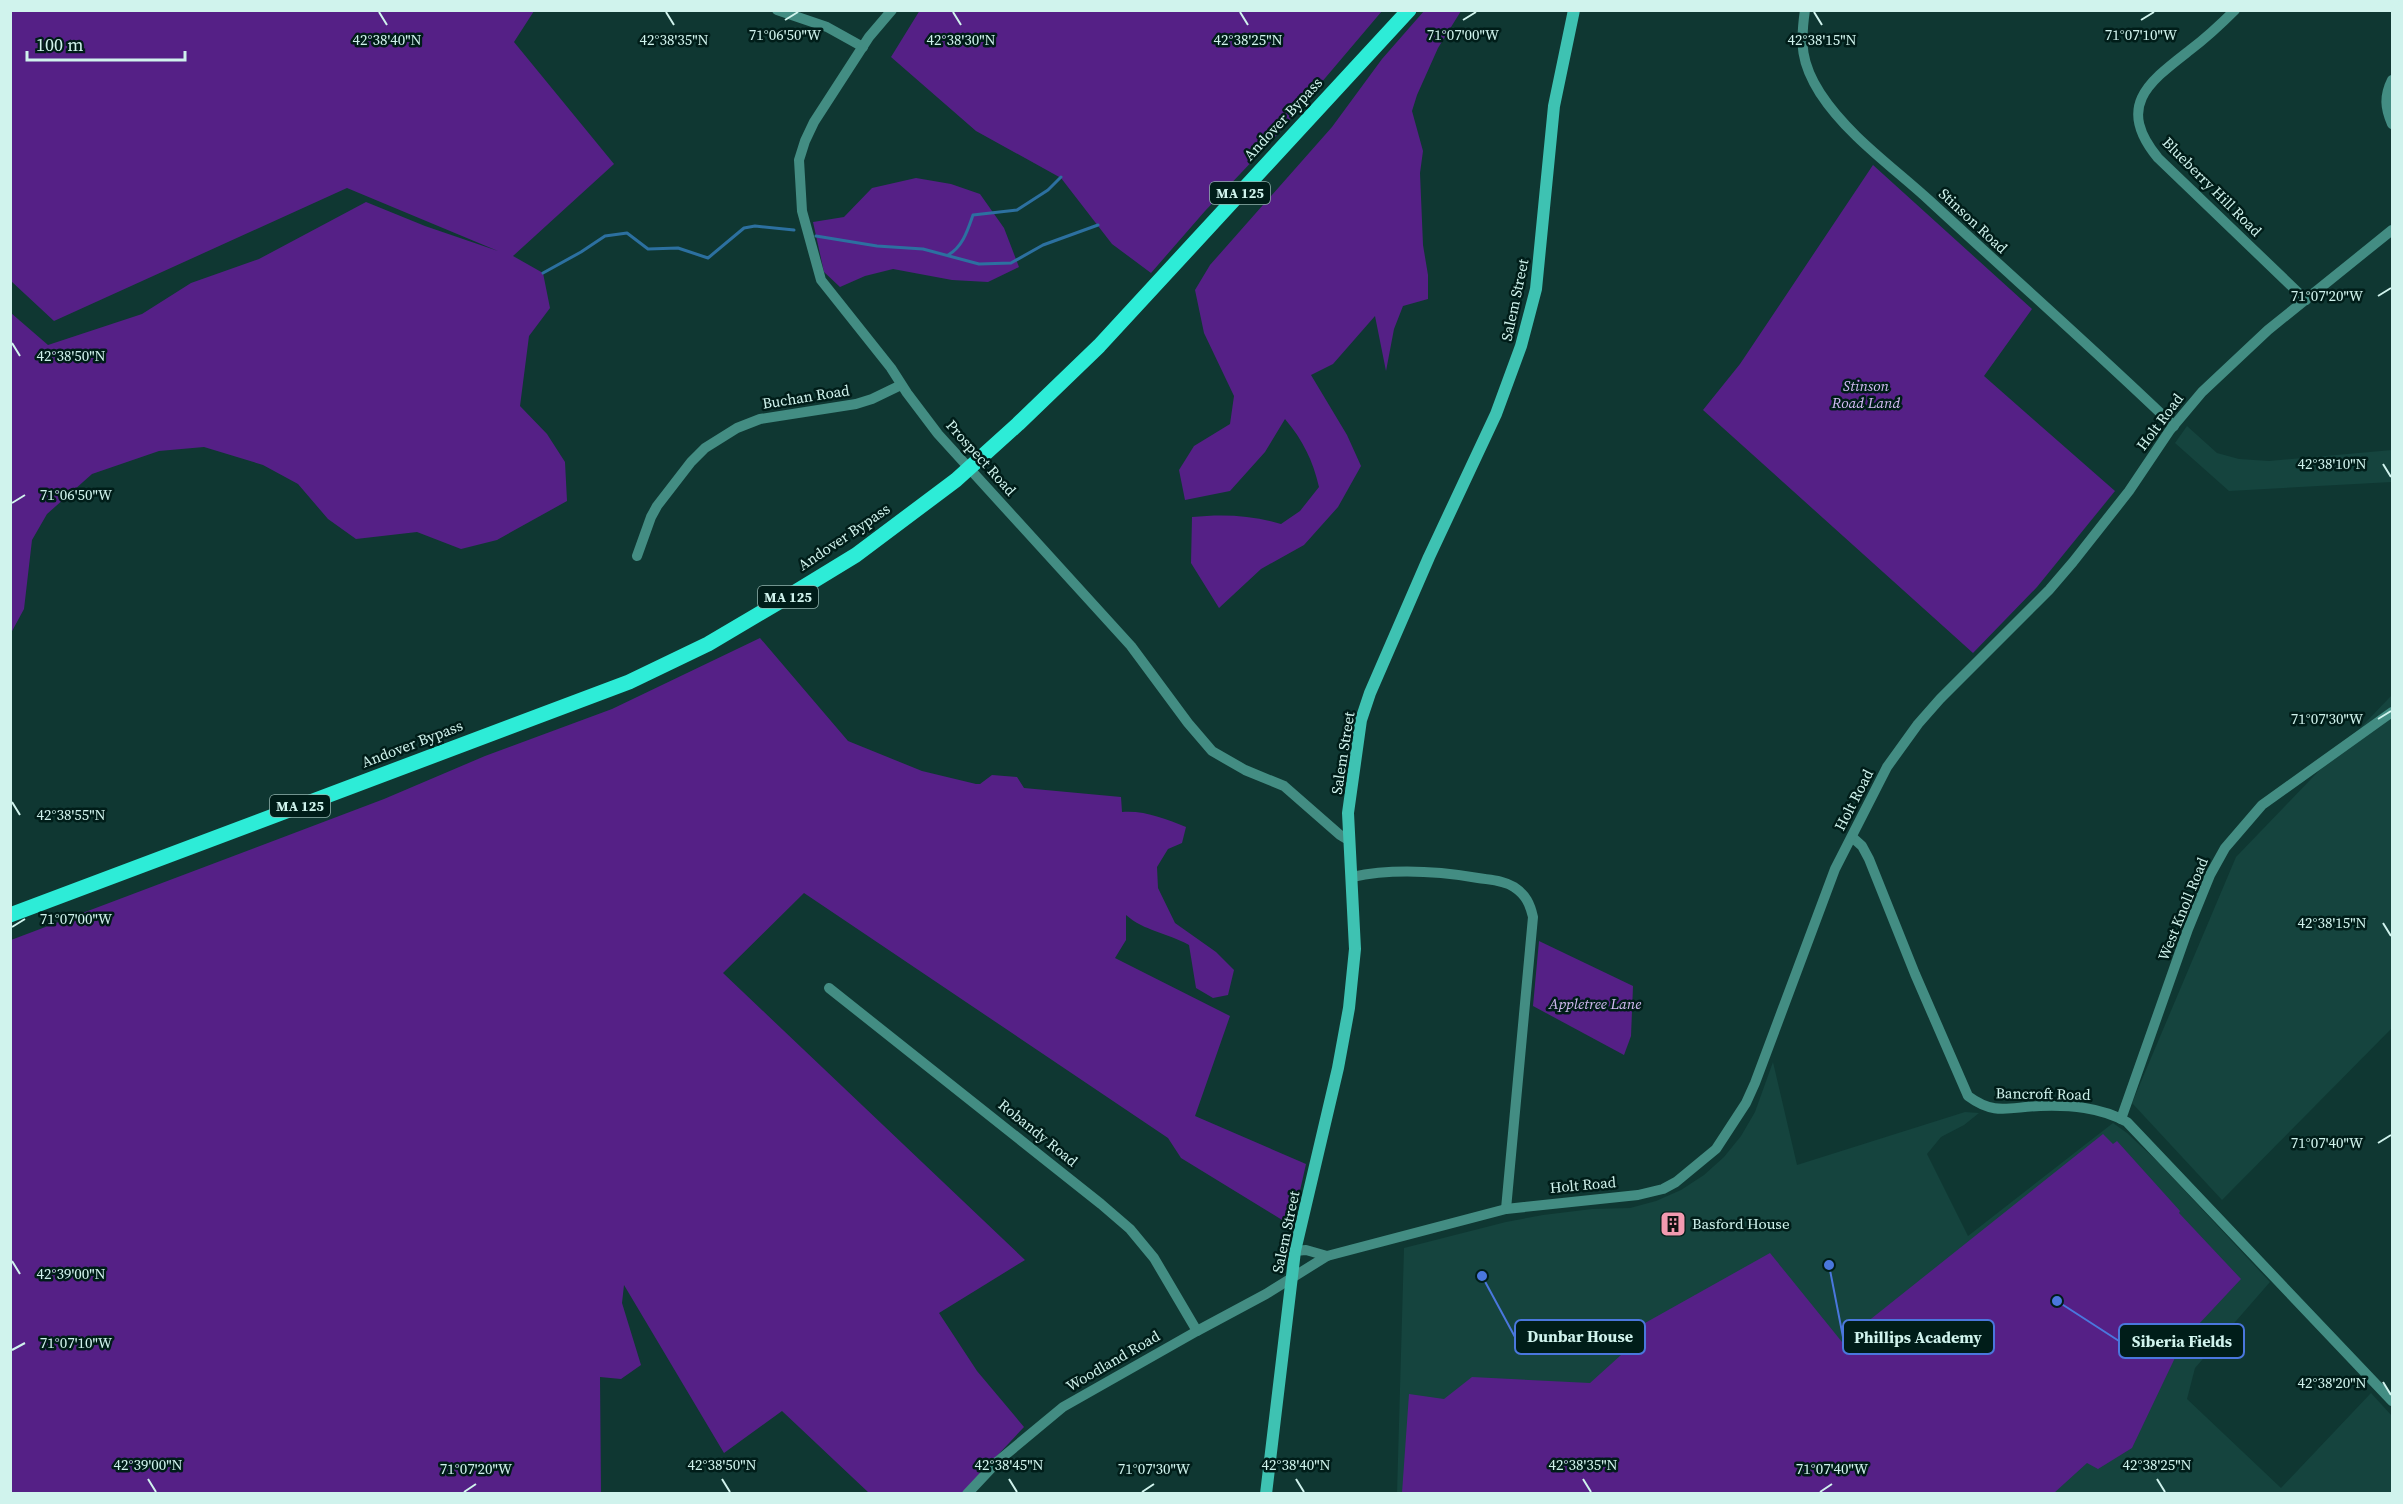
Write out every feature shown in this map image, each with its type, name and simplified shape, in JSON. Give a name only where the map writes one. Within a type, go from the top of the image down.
[{"type":"main road","name":"Andover Bypass","points":[[10,915],[629,682],[708,644],[856,555],[969,468],[1099,346],[1409,10]]},
{"type":"street","points":[[777,10],[827,27],[863,47]]},
{"type":"street","name":"Prospect Road","points":[[892,10],[863,47],[814,122],[805,141],[800,160],[799,195],[821,280],[829,293],[891,368],[938,434],[1131,646],[1188,723],[1212,751],[1245,770],[1284,786],[1350,841]]},
{"type":"street","name":"Salem Street","points":[[1266,1494],[1294,1251],[1338,1068],[1349,1008],[1355,949],[1348,813],[1361,720],[1370,693],[1429,557],[1496,414],[1528,321],[1541,247],[1554,106],[1574,10]]},
{"type":"street","name":"Stinson Road","points":[[1805,10],[1801,37],[1809,72],[1821,93],[1842,120],[2174,426]]},
{"type":"street","name":"Blueberry Hill Road","points":[[2235,10],[2151,83],[2140,103],[2139,122],[2145,141],[2158,158],[2306,300]]},
{"type":"street","points":[[2392,80],[2385,98],[2392,124]]},
{"type":"street","name":"Holt Road","points":[[1291,1277],[1327,1256],[1506,1209],[1638,1195],[1663,1189],[1676,1182],[1716,1149],[1740,1113],[1755,1083],[1812,927],[1836,869],[1887,767],[1918,724],[2049,590],[2073,562],[2202,392],[2240,356],[2392,230]]},
{"type":"street","name":"Buchan Road","points":[[637,556],[651,517],[669,489],[691,462],[722,437],[760,419],[856,404],[901,385]]},
{"type":"street","name":"West Knoll Road","points":[[2121,1119],[2188,929],[2211,875],[2226,848],[2262,805],[2392,712]]},
{"type":"street","name":"Bancroft Road","points":[[1852,837],[1862,846],[1869,859],[1915,974],[1968,1096],[1982,1106],[1994,1109],[2040,1106],[2098,1109],[2127,1122],[2392,1401]]},
{"type":"street","points":[[1353,877],[1374,873],[1441,872],[1501,881],[1513,886],[1529,903],[1533,917],[1506,1209]]},
{"type":"street","name":"Robandy Road","points":[[829,987],[1130,1229],[1154,1258],[1197,1331]]},
{"type":"street","name":"Holt Road","points":[[1294,1251],[1306,1250],[1327,1256]]},
{"type":"street","name":"Woodland Road","points":[[967,1494],[998,1461],[1063,1407],[1266,1294],[1291,1277]]},
{"type":"shaded area","points":[[2187,426],[2217,453],[2239,459],[2269,461],[2392,450],[2392,482],[2229,491],[2175,443]]},
{"type":"shaded area","points":[[2392,695],[2392,1028],[2222,1200],[2132,1103],[2236,857]]},
{"type":"shaded area","points":[[1773,1062],[1797,1165],[1965,1112],[1979,1113],[1964,1125],[1941,1137],[1927,1154],[1968,1236],[2113,1123],[2158,1162],[2270,1282],[2195,1368],[2187,1399],[2281,1488],[2371,1393],[2392,1416],[2392,1493],[1397,1494],[1404,1248],[1543,1215],[1592,1209],[1630,1208],[1656,1201],[1681,1190],[1704,1175],[1724,1157],[1741,1136],[1755,1112]]},
{"type":"green space","points":[[11,10],[534,11],[514,42],[614,164],[513,256],[543,273],[550,308],[529,336],[520,406],[547,434],[565,462],[567,501],[497,540],[461,549],[417,532],[356,539],[328,519],[298,484],[263,465],[204,447],[159,451],[92,474],[47,514],[32,540],[24,609],[11,633],[11,313],[48,345],[142,314],[191,283],[259,259],[366,202],[425,226],[498,251],[347,188],[54,321],[11,281]]},
{"type":"green space","points":[[920,10],[1382,11],[1276,136],[1205,211],[1151,273],[1112,244],[1061,178],[976,131],[891,57]]},
{"type":"green space","points":[[1424,11],[1461,11],[1438,48],[1412,111],[1423,151],[1420,173],[1428,299],[1403,306],[1394,329],[1386,371],[1375,316],[1333,364],[1311,375],[1347,435],[1361,466],[1338,507],[1304,545],[1261,569],[1219,608],[1191,563],[1192,517],[1237,516],[1281,524],[1300,511],[1319,487],[1307,451],[1285,419],[1265,452],[1230,491],[1185,500],[1179,470],[1194,446],[1230,424],[1234,396],[1204,333],[1195,290],[1210,265],[1332,127],[1382,59]]},
{"type":"green space","name":"Stinson Road Land","points":[[1873,165],[2032,309],[1984,376],[2115,491],[2037,587],[1973,653],[1703,410],[1740,364]]},
{"type":"green space","points":[[916,178],[951,184],[980,194],[1004,228],[1019,267],[988,282],[952,280],[893,269],[865,276],[840,287],[824,272],[813,222],[844,217],[872,188]]},
{"type":"green space","points":[[760,638],[848,741],[922,771],[976,784],[980,784],[992,775],[1017,777],[1024,788],[1121,797],[1122,812],[1147,814],[1186,827],[1182,843],[1168,849],[1157,867],[1158,888],[1175,923],[1216,952],[1234,970],[1228,995],[1213,998],[1196,988],[1189,945],[1140,925],[1126,915],[1126,940],[1115,958],[1230,1016],[1195,1116],[1306,1164],[1292,1226],[1181,1158],[1168,1138],[804,893],[723,973],[1025,1260],[939,1313],[977,1371],[1024,1427],[962,1493],[869,1493],[782,1411],[724,1453],[624,1285],[622,1303],[641,1365],[621,1379],[600,1377],[601,1493],[11,1494],[11,940],[384,799],[485,756],[612,709]]},
{"type":"green space","name":"Appletree Lane","points":[[1539,941],[1633,986],[1631,1036],[1624,1055],[1533,1006]]},
{"type":"green space","points":[[2103,1134],[2113,1144],[2117,1141],[2180,1211],[2179,1213],[2241,1279],[2183,1341],[2132,1448],[2098,1469],[2087,1463],[2054,1493],[1402,1493],[1409,1394],[1444,1399],[1472,1377],[1590,1383],[1621,1355],[1645,1323],[1770,1253],[1842,1342]]},
{"type":"waterway","points":[[948,255],[961,243],[973,215],[1017,210],[1048,190],[1061,177]]},
{"type":"waterway","points":[[816,236],[877,246],[923,249],[979,264],[1011,263],[1043,245],[1098,225]]},
{"type":"waterway","points":[[543,273],[605,236],[627,233],[648,249],[678,248],[708,258],[744,228],[755,226],[794,230]]},
{"type":"place","name":"Basford House","points":[[1673,1224]]},
{"type":"place","name":"Phillips Academy","points":[[1829,1265]]},
{"type":"place","name":"Dunbar House","points":[[1482,1276]]},
{"type":"place","name":"Siberia Fields","points":[[2057,1301]]}]
